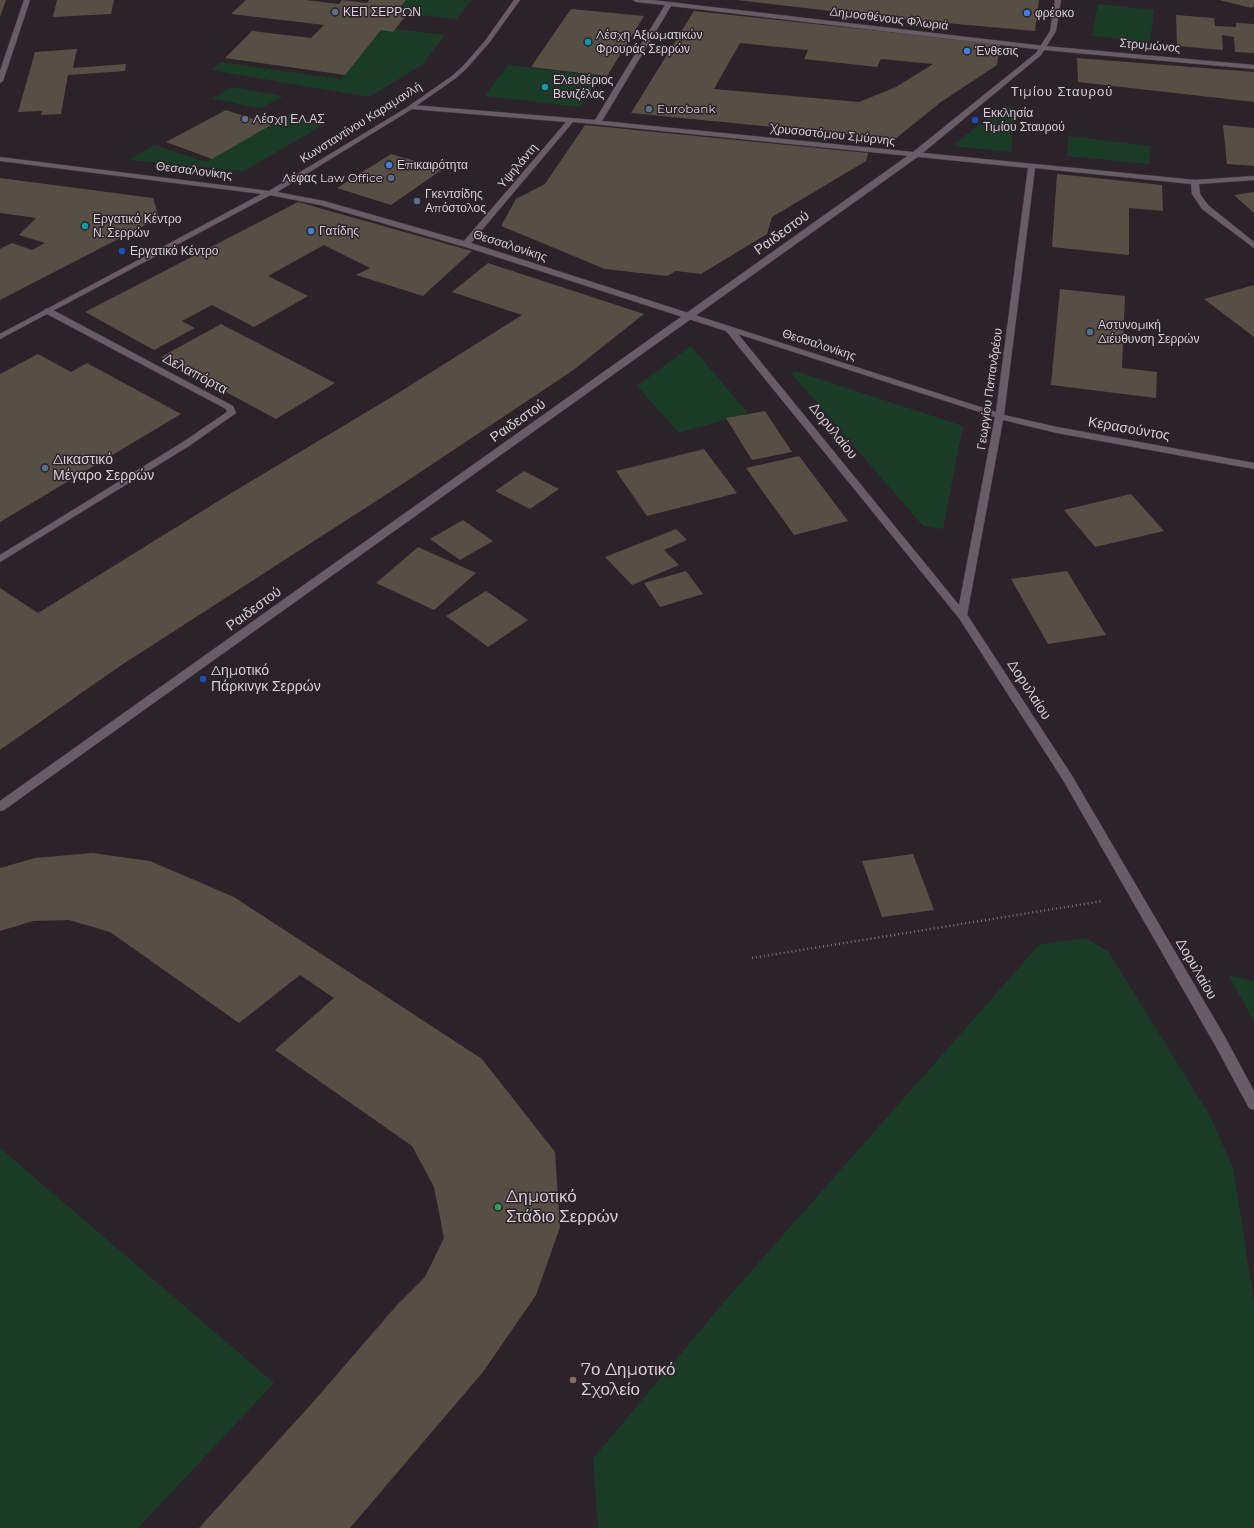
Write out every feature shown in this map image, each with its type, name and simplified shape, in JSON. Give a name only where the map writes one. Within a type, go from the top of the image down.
[{"type":"street","points":[[0,81],[27,0]]},
{"type":"street","name":"Κωνσταντίνου Καραμανλή","points":[[0,337],[270,193],[411,107],[465,68],[487,42],[518,0]]},
{"type":"street","name":"Δημοσθένους Φλωριά","points":[[636,0],[1044,48]]},
{"type":"street","points":[[1044,48],[1053,32],[1058,0]]},
{"type":"street","points":[[597,123],[669,4]]},
{"type":"street","name":"Στρυμώνος","points":[[1044,48],[1254,67]]},
{"type":"street","name":"Ραιδεστού","points":[[0,807],[916,154],[1013,76],[1044,48]]},
{"type":"street","name":"Χρυσοστόμου Σμύρνης","points":[[411,107],[571,120],[1195,182],[1254,178]]},
{"type":"street","name":"Υψηλάντη","points":[[466,244],[571,120]]},
{"type":"street","name":"Θεσσαλονίκης","points":[[0,159],[270,193],[321,203],[466,244],[999,416]]},
{"type":"street","name":"Γεωργίου Παπανδρέου","points":[[962,615],[999,416],[1032,166]]},
{"type":"street","points":[[1195,182],[1196,194],[1205,207],[1254,246]]},
{"type":"street","name":"Δελαπόρτα","points":[[0,558],[186,444],[232,413],[230,408],[48,311]]},
{"type":"street","name":"Δορυλαίου","points":[[728,328],[962,615],[1067,777],[1220,1041],[1254,1104]]},
{"type":"street","name":"Κερασούντος","points":[[999,416],[1058,430],[1254,466]]},
{"type":"path","points":[[752,958],[1137,896]]},
{"type":"green space","points":[[406,0],[472,0],[457,19],[396,12]]},
{"type":"green space","points":[[1098,4],[1154,10],[1150,42],[1092,36]]},
{"type":"green space","points":[[395,29],[445,35],[422,65],[369,97],[212,70],[220,62],[341,79],[381,30],[393,32]]},
{"type":"green space","points":[[508,65],[600,76],[580,107],[485,96]]},
{"type":"green space","points":[[232,87],[283,96],[261,108],[212,99]]},
{"type":"green space","points":[[1004,106],[1014,107],[1011,152],[952,146]]},
{"type":"green space","points":[[290,114],[323,125],[244,171],[129,160],[155,145],[206,162]]},
{"type":"green space","points":[[1068,136],[1150,146],[1149,164],[1067,156]]},
{"type":"green space","points":[[691,346],[748,413],[679,433],[637,386]]},
{"type":"green space","points":[[795,371],[963,426],[943,529],[923,526],[792,374]]},
{"type":"green space","points":[[1085,938],[1108,951],[1210,1116],[1233,1168],[1254,1301],[1254,1528],[598,1528],[593,1459],[724,1302],[1039,945]]},
{"type":"green space","points":[[1228,975],[1254,981],[1254,1021]]},
{"type":"green space","points":[[0,1148],[274,1383],[138,1528],[0,1528]]},
{"type":"building","points":[[0,0],[6,0],[0,17]]},
{"type":"building","points":[[57,0],[114,0],[111,14],[53,17]]},
{"type":"building","points":[[246,0],[306,0],[339,4],[342,0],[367,3],[369,0],[406,0],[396,12],[408,13],[393,32],[381,30],[345,75],[225,58],[252,31],[311,38],[324,25],[231,14]]},
{"type":"building","points":[[737,0],[1039,0],[1035,31],[890,18]]},
{"type":"building","points":[[1219,0],[1254,0],[1254,6],[1252,8]]},
{"type":"building","name":"Λέσχη Αξιωματικών Φρουράς Σερρών","points":[[571,9],[644,16],[607,76],[531,67]]},
{"type":"building","points":[[694,11],[1000,44],[997,65],[941,102],[895,139],[631,113]],"holes":[[[740,43],[808,50],[804,59],[877,67],[881,59],[933,64],[896,87],[859,102],[714,89]]]},
{"type":"building","points":[[1176,15],[1214,18],[1215,26],[1236,27],[1236,23],[1254,24],[1254,53],[1235,52],[1234,37],[1222,35],[1223,50],[1177,46]]},
{"type":"building","points":[[77,49],[73,68],[126,64],[125,71],[68,75],[61,114],[41,115],[42,111],[18,112],[35,52]]},
{"type":"building","points":[[1077,58],[1254,72],[1254,102],[1078,82]]},
{"type":"building","points":[[226,110],[271,125],[212,159],[166,142]]},
{"type":"building","points":[[585,125],[868,153],[866,161],[772,217],[767,234],[701,274],[676,271],[667,276],[605,269],[501,226],[516,199],[545,184]]},
{"type":"building","points":[[1223,125],[1254,128],[1254,166],[1227,164]]},
{"type":"building","name":"Λέφας Law Office","points":[[391,154],[443,169],[391,205],[337,188]]},
{"type":"building","points":[[1057,174],[1162,185],[1163,211],[1129,208],[1129,255],[1052,247]]},
{"type":"building","name":"Εργατικό Κέντρο Ν. Σερρών","points":[[0,178],[153,198],[159,218],[0,300],[0,249],[12,243],[32,250],[45,243],[19,235],[36,218],[0,213]]},
{"type":"building","points":[[1254,192],[1254,213],[1234,195]]},
{"type":"building","points":[[298,202],[472,251],[423,296],[356,275],[370,268],[324,245],[268,276],[308,296],[254,327],[212,305],[182,321],[195,328],[154,350],[85,312]]},
{"type":"building","points":[[488,263],[644,314],[572,371],[404,483],[120,666],[0,750],[0,588],[38,613],[228,495],[395,395],[522,315],[452,292]]},
{"type":"building","points":[[1254,285],[1254,337],[1204,299]]},
{"type":"building","name":"Αστυνομική Διέυθυνση Σερρών","points":[[1060,289],[1125,296],[1122,368],[1157,372],[1156,398],[1051,385]]},
{"type":"building","points":[[221,324],[335,383],[276,419],[161,357]]},
{"type":"building","name":"Δικαστικό Μέγαρο Σερρών","points":[[38,354],[71,372],[87,363],[181,414],[0,522],[0,374]]},
{"type":"building","points":[[765,411],[792,452],[752,460],[726,418]]},
{"type":"building","points":[[704,449],[737,493],[647,516],[616,471]]},
{"type":"building","points":[[799,456],[848,521],[794,535],[746,468]]},
{"type":"building","points":[[524,471],[559,489],[530,509],[495,491]]},
{"type":"building","points":[[1131,494],[1164,531],[1095,547],[1064,510]]},
{"type":"building","points":[[463,520],[493,541],[460,560],[430,539]]},
{"type":"building","points":[[676,529],[687,540],[664,550],[679,565],[632,585],[605,557]]},
{"type":"building","points":[[418,547],[476,573],[434,610],[376,583]]},
{"type":"building","points":[[686,571],[703,594],[660,607],[644,583]]},
{"type":"building","points":[[1067,571],[1106,635],[1048,644],[1011,579]]},
{"type":"building","points":[[486,591],[528,620],[488,647],[446,616]]},
{"type":"building","name":"Δημοτικό Στάδιο Σερρών","points":[[92,853],[150,861],[234,897],[482,1059],[555,1152],[560,1227],[536,1295],[483,1372],[350,1528],[199,1528],[314,1401],[397,1305],[425,1277],[444,1238],[434,1187],[412,1146],[275,1050],[334,998],[300,975],[239,1023],[110,932],[69,920],[33,921],[0,931],[0,868],[35,858]]},
{"type":"building","points":[[913,854],[934,910],[882,917],[862,861]]},
{"type":"place","name":"ΚΕΠ ΣΕΡΡΩΝ","points":[[335,12]]},
{"type":"place","name":"φρέοκο","points":[[1027,13]]},
{"type":"place","name":"Λέσχη Αξιωματικών Φρουράς Σερρών","points":[[588,42]]},
{"type":"place","name":"Ένθεσις","points":[[967,51]]},
{"type":"place","name":"Ελευθέριος Βενιζέλος","points":[[545,87]]},
{"type":"place","name":"Eurobank","points":[[649,109]]},
{"type":"place","name":"Λέσχη ΕΛ.ΑΣ","points":[[245,119]]},
{"type":"place","name":"Εκκλησία Τιμίου Σταυρού","points":[[975,120]]},
{"type":"place","name":"Επικαιρότητα","points":[[389,165]]},
{"type":"place","name":"Λέφας Law Office","points":[[391,178]]},
{"type":"place","name":"Γκεντσίδης Απόστολος","points":[[417,201]]},
{"type":"place","name":"Εργατικό Κέντρο Ν. Σερρών","points":[[85,226]]},
{"type":"place","name":"Γατίδης","points":[[311,231]]},
{"type":"place","name":"Εργατικό Κέντρο","points":[[122,251]]},
{"type":"place","name":"Αστυνομική Διέυθυνση Σερρών","points":[[1090,332]]},
{"type":"place","name":"Δικαστικό Μέγαρο Σερρών","points":[[45,468]]},
{"type":"place","name":"Δημοτικό Πάρκινγκ Σερρών","points":[[203,679]]},
{"type":"place","name":"Δημοτικό Στάδιο Σερρών","points":[[498,1207]]},
{"type":"place","name":"7ο Δημοτικό Σχολείο","points":[[573,1380]]},
{"type":"district","name":"Τιμίου Σταυρού","points":[[1062,92]]}]
